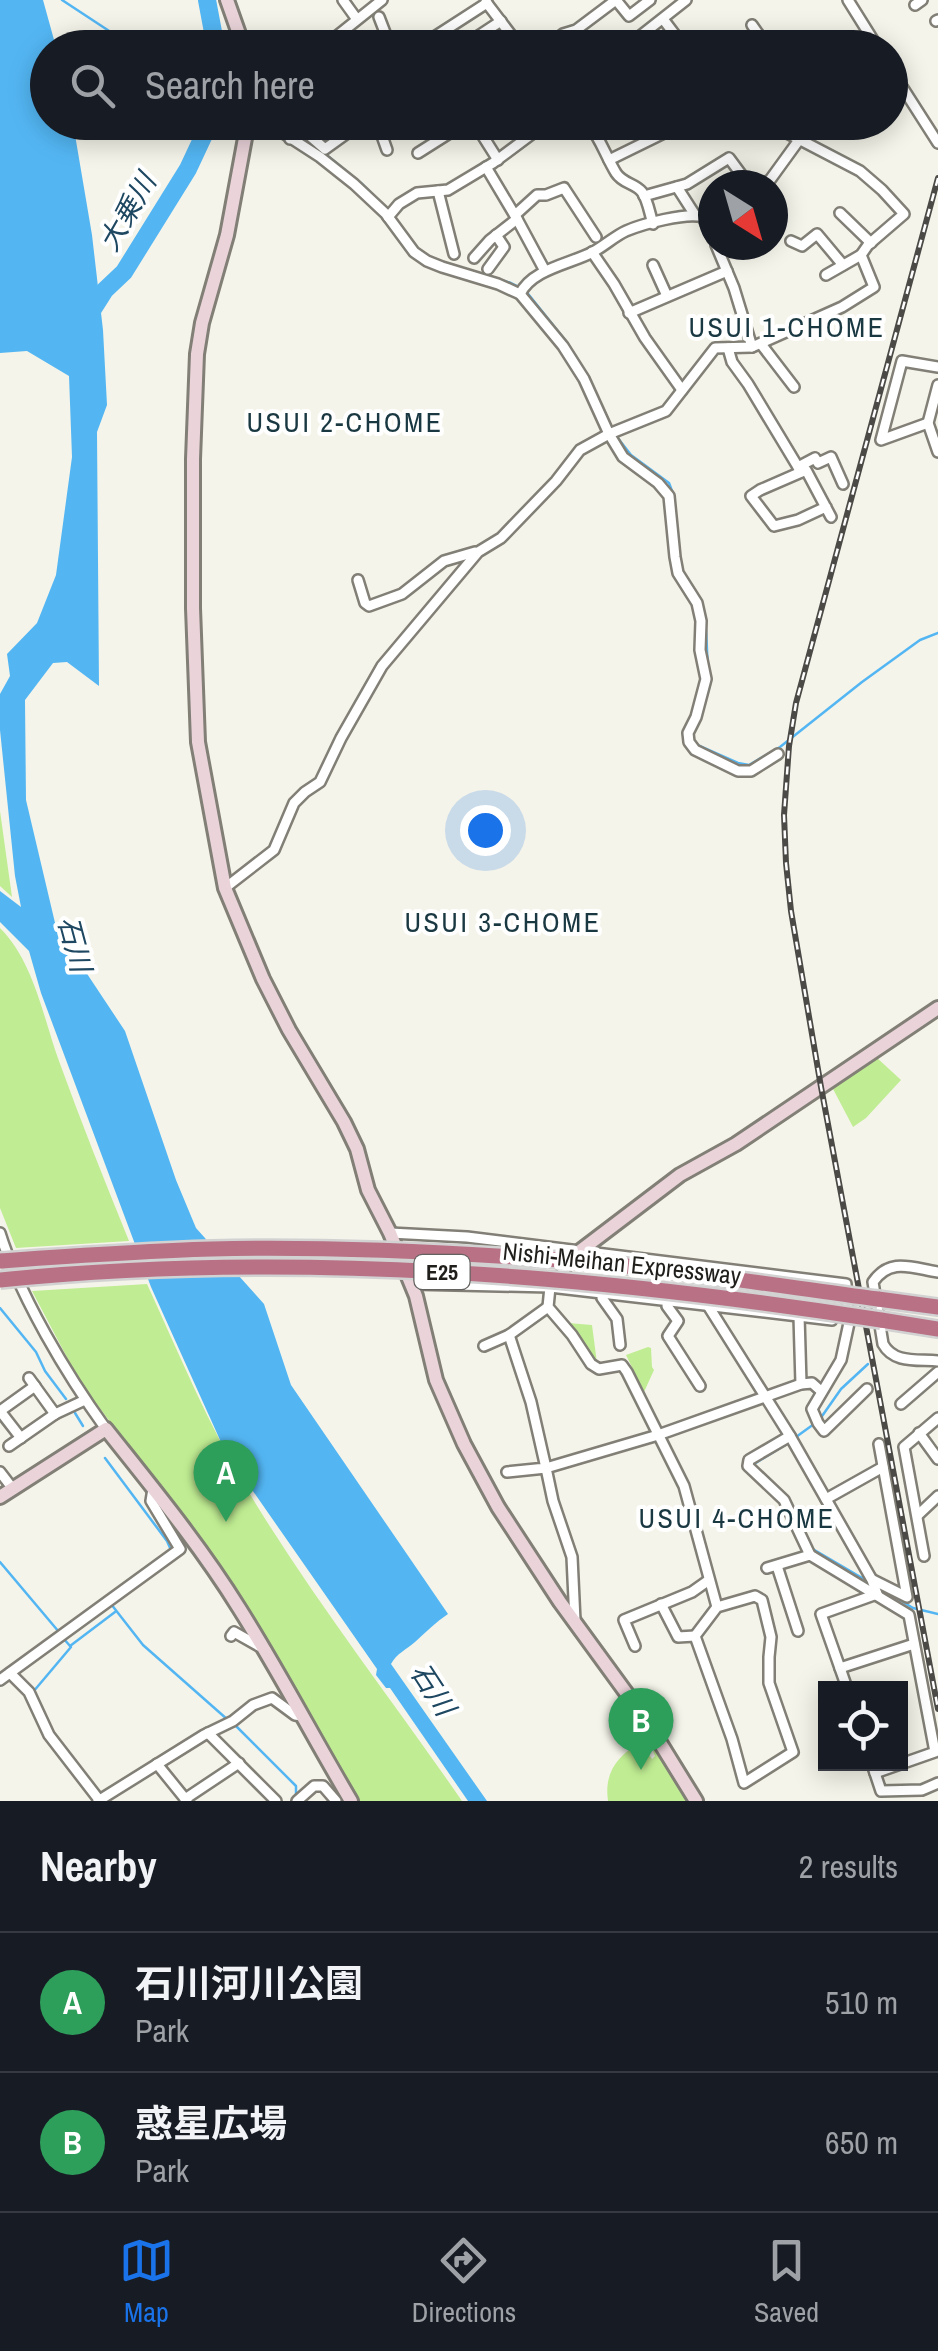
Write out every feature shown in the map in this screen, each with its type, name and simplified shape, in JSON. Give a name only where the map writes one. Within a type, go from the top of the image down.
[{"type":"highway","name":"Nishi-Meihan Expressway","points":[[1,1251],[408,1252],[689,1273],[938,1307]]},
{"type":"highway","name":"Nishi-Meihan Expressway","points":[[0,1280],[224,1267],[481,1274],[576,1281],[938,1329]]},
{"type":"street","points":[[227,0],[238,30]]},
{"type":"street","points":[[342,30],[382,0]]},
{"type":"street","points":[[576,30],[616,0],[629,16],[651,0],[672,30]]},
{"type":"street","points":[[648,30],[686,0]]},
{"type":"street","points":[[848,0],[867,30]]},
{"type":"street","points":[[338,1],[356,18]]},
{"type":"street","points":[[444,30],[486,2],[508,30]]},
{"type":"street","points":[[378,17],[384,30]]},
{"type":"street","points":[[486,30],[501,20]]},
{"type":"street","points":[[752,25],[755,30]]},
{"type":"street","points":[[908,96],[938,144]]},
{"type":"street","points":[[245,140],[227,235],[202,323],[193,458],[198,742],[224,888],[263,979],[357,1149],[368,1190],[411,1284],[448,1411],[498,1507],[646,1720],[696,1801]]},
{"type":"street","points":[[292,140],[354,184],[388,217],[414,252],[427,261],[520,294],[563,346],[623,457],[669,496],[678,573],[697,603],[701,621],[700,650],[706,679],[688,733],[689,742],[695,750],[738,770],[751,771],[778,754]]},
{"type":"street","points":[[314,140],[324,149],[337,140]]},
{"type":"street","points":[[383,140],[387,150]]},
{"type":"street","points":[[418,153],[440,140]]},
{"type":"street","points":[[483,140],[498,160]]},
{"type":"street","points":[[388,217],[409,197],[448,190],[524,140]]},
{"type":"street","points":[[601,140],[622,182],[639,189],[644,196],[652,224]]},
{"type":"street","points":[[609,160],[650,140]]},
{"type":"street","points":[[777,170],[799,140],[860,171],[904,214],[861,256],[826,275]]},
{"type":"street","points":[[712,170],[729,158],[738,170]]},
{"type":"street","points":[[486,167],[545,271]]},
{"type":"street","points":[[644,196],[698,177]]},
{"type":"street","points":[[677,187],[698,208]]},
{"type":"street","points":[[474,258],[536,195],[564,188],[596,237]]},
{"type":"street","points":[[438,191],[454,254]]},
{"type":"street","points":[[840,213],[871,243]]},
{"type":"street","points":[[520,294],[524,286],[545,271],[592,252],[625,231],[698,215]]},
{"type":"street","points":[[791,241],[802,246],[817,234],[843,265]]},
{"type":"street","points":[[488,269],[504,247],[496,236]]},
{"type":"street","points":[[592,252],[682,390]]},
{"type":"street","points":[[358,580],[369,606],[402,594],[444,561],[478,552],[501,538],[580,450],[666,411],[716,348],[756,346],[842,307],[874,287],[861,256]]},
{"type":"street","points":[[722,260],[756,346],[794,387]]},
{"type":"street","points":[[653,265],[667,296]]},
{"type":"street","points":[[629,313],[727,270]]},
{"type":"street","points":[[728,348],[732,362],[800,470]]},
{"type":"street","points":[[932,415],[881,440],[902,361],[938,367]]},
{"type":"street","points":[[938,385],[932,415],[938,452]]},
{"type":"street","points":[[800,470],[806,470],[829,512],[774,526],[752,496],[760,490],[815,458],[818,463],[831,457],[843,484]]},
{"type":"street","points":[[224,888],[274,850],[294,803],[320,782],[340,738],[382,666],[478,552]]},
{"type":"street","points":[[716,1607],[684,1486],[658,1434],[622,1365],[599,1370],[591,1364],[572,1334],[548,1308],[550,1287],[580,1250],[680,1175],[736,1144],[938,1008]]},
{"type":"street","points":[[0,1233],[1,1251],[85,1400],[236,1603],[351,1801]]},
{"type":"street","points":[[390,1233],[467,1236],[846,1284],[849,1322],[841,1360],[812,1408],[818,1423],[824,1430],[867,1389]]},
{"type":"street","points":[[938,1272],[892,1266],[880,1271],[873,1282],[883,1344],[888,1352],[900,1358],[938,1362]]},
{"type":"street","points":[[411,1284],[550,1287],[849,1322]]},
{"type":"street","points":[[603,1293],[602,1298],[617,1320],[620,1345]]},
{"type":"street","points":[[668,1300],[667,1306],[678,1320],[668,1336],[700,1386]]},
{"type":"street","points":[[707,1304],[792,1439],[874,1586],[909,1615],[938,1766]]},
{"type":"street","points":[[484,1346],[510,1335],[548,1308]]},
{"type":"street","points":[[799,1316],[801,1384]]},
{"type":"street","points":[[510,1335],[531,1402],[553,1501],[572,1557],[576,1624]]},
{"type":"street","points":[[901,1404],[938,1372]]},
{"type":"street","points":[[21,1438],[0,1411],[32,1382],[55,1414]]},
{"type":"street","points":[[507,1472],[546,1468],[801,1384],[812,1383],[821,1391]]},
{"type":"street","points":[[9,1446],[55,1414],[85,1400]]},
{"type":"street","points":[[924,1556],[904,1447],[938,1418]]},
{"type":"street","points":[[0,1497],[106,1429]]},
{"type":"street","points":[[919,1434],[938,1459]]},
{"type":"street","points":[[792,1439],[749,1460],[748,1466],[784,1500],[810,1555],[906,1597],[879,1444]]},
{"type":"street","points":[[826,1499],[883,1467]]},
{"type":"street","points":[[0,1472],[13,1488]]},
{"type":"street","points":[[0,1680],[180,1549],[151,1500],[153,1489]]},
{"type":"street","points":[[918,1515],[938,1496]]},
{"type":"street","points":[[798,1631],[772,1567],[810,1555]]},
{"type":"street","points":[[636,1646],[624,1620],[692,1592],[709,1580]]},
{"type":"street","points":[[845,1681],[821,1614],[874,1586]]},
{"type":"street","points":[[755,1596],[762,1600],[772,1637],[769,1683],[792,1752],[744,1782],[732,1739],[695,1636],[716,1607],[755,1596]]},
{"type":"street","points":[[661,1604],[678,1636],[695,1636]]},
{"type":"street","points":[[231,1636],[234,1632],[266,1650]]},
{"type":"street","points":[[840,1668],[914,1644]]},
{"type":"street","points":[[10,1673],[28,1692],[49,1735],[99,1801],[233,1721],[252,1705],[272,1698],[295,1715],[304,1716]]},
{"type":"street","points":[[208,1733],[273,1797]]},
{"type":"street","points":[[908,1759],[934,1752]]},
{"type":"street","points":[[158,1764],[186,1800],[238,1764]]},
{"type":"street","points":[[875,1771],[881,1792],[922,1790],[938,1782]]},
{"type":"street","points":[[297,1801],[314,1786],[322,1786],[336,1801]]},
{"type":"street","points":[[258,1801],[273,1797]]},
{"type":"green space","points":[[0,811],[12,897],[0,886]]},
{"type":"green space","points":[[0,928],[29,973],[67,1084],[129,1241],[16,1248],[0,1208]]},
{"type":"green space","points":[[876,1057],[901,1080],[853,1127],[832,1087]]},
{"type":"green space","points":[[147,1284],[207,1415],[248,1491],[462,1801],[357,1801],[241,1596],[80,1382],[32,1291]]},
{"type":"green space","points":[[568,1323],[592,1325],[597,1363],[581,1338]]},
{"type":"green space","points":[[648,1347],[654,1370],[644,1392],[626,1355]]},
{"type":"green space","points":[[640,1742],[652,1759],[657,1748],[691,1801],[608,1801],[608,1782],[614,1766]]},
{"type":"water","points":[[0,0],[43,0],[51,30],[30,30],[30,140],[76,140],[92,235],[107,405],[97,432],[99,686],[67,662],[53,663],[25,700],[26,800],[56,927],[125,1031],[196,1228],[264,1304],[291,1385],[448,1614],[391,1664],[487,1801],[468,1801],[390,1688],[376,1675],[377,1669],[225,1451],[151,1287],[41,993],[29,951],[0,922],[0,891],[21,907],[0,730],[0,694],[10,676],[7,654],[37,623],[56,575],[72,457],[69,376],[27,351],[0,353]]},
{"type":"waterway","points":[[62,0],[108,30]]},
{"type":"waterway","name":"大乗川","points":[[207,0],[213,30]]},
{"type":"waterway","name":"大乗川","points":[[86,320],[105,290],[124,272],[202,140]]},
{"type":"waterway","points":[[308,140],[318,148]]},
{"type":"waterway","points":[[324,153],[382,204]]},
{"type":"waterway","points":[[426,255],[446,264]]},
{"type":"waterway","points":[[501,280],[525,290],[585,372]]},
{"type":"waterway","points":[[591,383],[613,430]]},
{"type":"waterway","points":[[617,437],[631,455],[669,483],[678,539]]},
{"type":"waterway","points":[[690,584],[704,614],[708,667]]},
{"type":"waterway","points":[[695,744],[749,765],[780,747],[920,640],[938,633]]},
{"type":"waterway","points":[[701,715],[710,685]]},
{"type":"waterway","points":[[0,1308],[36,1352],[66,1399]]},
{"type":"waterway","points":[[820,1419],[841,1389],[868,1364]]},
{"type":"waterway","points":[[75,1413],[83,1426]]},
{"type":"waterway","points":[[796,1437],[814,1424]]},
{"type":"waterway","points":[[754,1464],[790,1442]]},
{"type":"waterway","points":[[105,1458],[171,1550]]},
{"type":"waterway","points":[[811,1548],[869,1582]]},
{"type":"waterway","points":[[0,1562],[59,1632]]},
{"type":"waterway","points":[[880,1588],[913,1608],[938,1614]]},
{"type":"waterway","points":[[111,1604],[143,1645],[228,1720]]},
{"type":"waterway","points":[[70,1646],[115,1612]]},
{"type":"waterway","points":[[33,1692],[71,1647],[63,1638]]},
{"type":"waterway","points":[[235,1725],[296,1786],[296,1796]]},
{"type":"waterway","points":[[107,1801],[137,1782]]},
{"type":"railway","points":[[938,178],[796,703],[784,815],[791,911],[821,1087],[938,1709]]},
{"type":"place","name":"石川河川公園","points":[[226,1522]]},
{"type":"place","name":"惑星広場","points":[[641,1770]]},
{"type":"district","name":"USUI 1-CHOME","points":[[787,327]]},
{"type":"district","name":"USUI 2-CHOME","points":[[345,422]]},
{"type":"district","name":"USUI 3-CHOME","points":[[503,922]]},
{"type":"district","name":"USUI 4-CHOME","points":[[737,1518]]},
{"type":"water label","name":"石川","points":[[75,944]]},
{"type":"water label","name":"石川","points":[[433,1689]]}]
